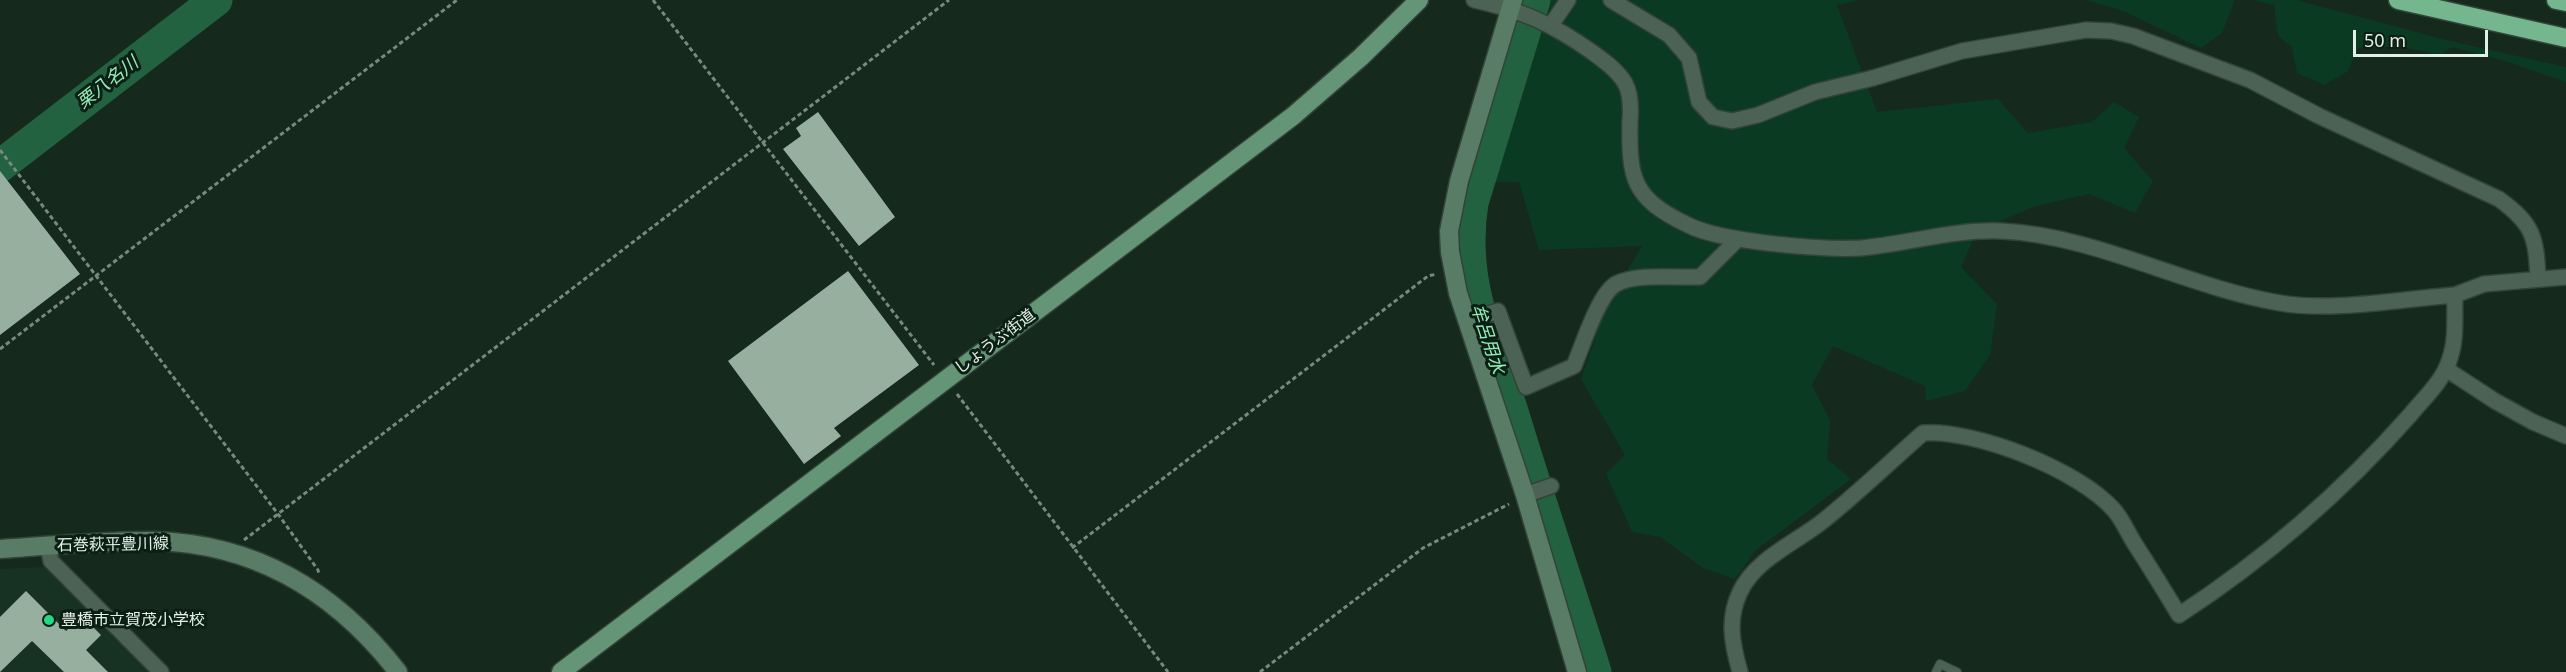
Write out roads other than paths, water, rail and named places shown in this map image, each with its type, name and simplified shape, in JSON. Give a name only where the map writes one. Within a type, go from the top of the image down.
[{"type":"highway","points":[[2398,0],[2566,38]]},
{"type":"highway","points":[[2556,0],[2566,2]]},
{"type":"main road","name":"しょうぶ街道","points":[[561,672],[1293,116],[1361,57],[1419,0]]},
{"type":"street","points":[[1474,0],[1514,6],[1549,24],[1605,62],[1625,83],[1631,102],[1630,166],[1637,186],[1654,205],[1690,226],[1738,239],[1831,248],[1862,248],[1913,239],[2000,231],[2072,241],[2193,281],[2282,303],[2320,306],[2455,294],[2484,284],[2566,277]]},
{"type":"street","points":[[1549,24],[1569,0]]},
{"type":"street","points":[[1611,0],[1669,35],[1689,58],[1700,102],[1713,117],[1732,121],[1758,115],[1815,92],[1874,78],[1962,51],[2086,30],[2111,31],[2133,36],[2250,80],[2319,116],[2499,199],[2518,213],[2535,236],[2538,278]]},
{"type":"street","points":[[1514,6],[1452,210],[1449,231],[1454,272],[1528,494],[1577,672]]},
{"type":"street","points":[[1470,320],[1498,311],[1527,387],[1574,366],[1598,307],[1615,284],[1639,278],[1700,278],[1738,239]]},
{"type":"street","points":[[1740,672],[1732,643],[1731,622],[1740,591],[1758,568],[1823,521],[1923,432],[1942,431],[2023,453],[2053,466],[2097,495],[2114,510],[2179,615],[2228,583],[2331,498],[2400,426],[2438,382],[2446,369],[2454,341],[2455,294]]},
{"type":"street","points":[[2446,369],[2495,401],[2533,422],[2566,436]]},
{"type":"street","points":[[1528,494],[1551,486]]},
{"type":"street","name":"石巻萩平豊川線","points":[[0,549],[154,542],[199,546],[237,555],[269,565],[298,579],[324,597],[361,629],[398,672]]},
{"type":"street","points":[[48,547],[51,561],[161,672]]},
{"type":"lane","points":[[1936,672],[1940,664],[1957,672]]},
{"type":"waterway","name":"栗八名川","points":[[0,166],[216,0]]},
{"type":"waterway","name":"牟呂用水","points":[[1534,0],[1472,203],[1469,232],[1470,259],[1473,286],[1486,336],[1595,672]]},
{"type":"place","name":"豊橋市立賀茂小学校","points":[[49,620]]}]
